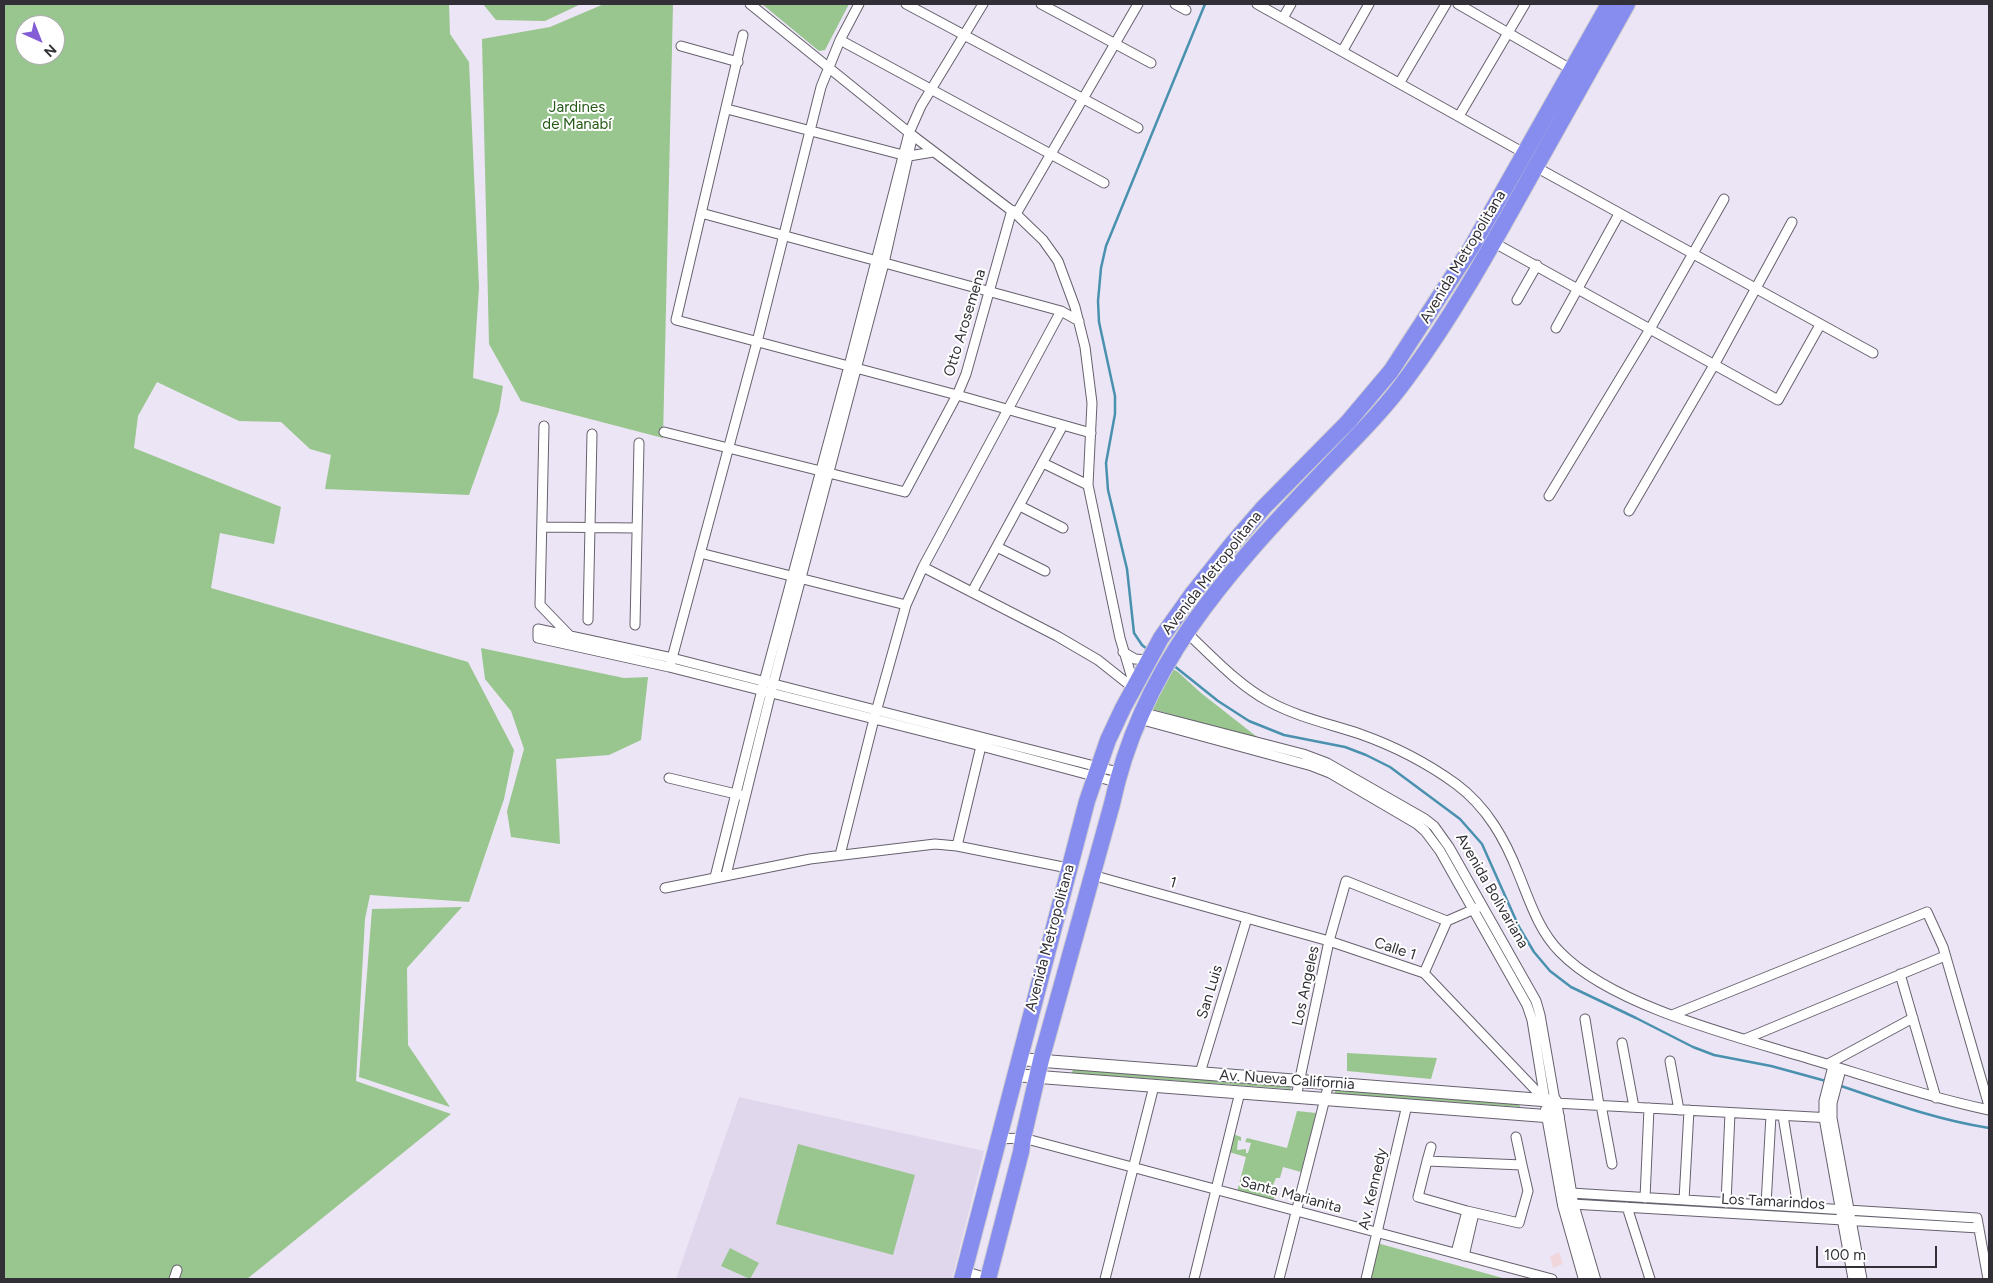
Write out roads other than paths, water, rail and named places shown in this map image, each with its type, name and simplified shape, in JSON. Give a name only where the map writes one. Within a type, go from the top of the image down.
[{"type":"highway","name":"Avenida Metropolitana","points":[[963,1275],[1068,868],[1108,740],[1133,686],[1161,638],[1193,593],[1264,507],[1348,422],[1391,371],[1486,238],[1524,153],[1578,74],[1609,4]]},
{"type":"highway","points":[[990,1279],[1042,1060],[1117,777],[1140,716],[1164,667],[1206,602],[1265,534],[1406,380],[1435,339],[1486,238],[1535,168],[1578,74],[1627,4]]},
{"type":"highway","points":[[1327,442],[1339,454]]},
{"type":"street","points":[[750,4],[910,134],[1014,212],[1043,240],[1058,262],[1070,290],[1079,322],[1090,382],[1091,433],[1088,485],[1133,686]]},
{"type":"street","points":[[670,663],[757,342],[821,87],[840,40],[859,4]]},
{"type":"street","points":[[906,4],[1138,128]]},
{"type":"street","points":[[726,875],[741,795],[880,262],[910,134],[916,117],[931,89],[983,4]]},
{"type":"street","points":[[1040,4],[1151,63]]},
{"type":"street","name":"Otto Arosemena","points":[[825,472],[904,492],[957,395],[966,374],[989,291],[1014,212],[1138,4]]},
{"type":"street","points":[[1174,4],[1186,10]]},
{"type":"street","points":[[1257,4],[1343,50],[1524,153],[1535,168],[1873,353]]},
{"type":"street","points":[[1283,18],[1291,4]]},
{"type":"street","points":[[1343,50],[1369,4]]},
{"type":"street","points":[[1400,82],[1446,4]]},
{"type":"street","points":[[1458,4],[1578,74]]},
{"type":"street","points":[[1459,116],[1525,4]]},
{"type":"street","points":[[743,35],[676,320],[1009,409],[1091,433]]},
{"type":"street","points":[[840,40],[1104,183]]},
{"type":"street","points":[[681,46],[738,62]]},
{"type":"street","points":[[727,109],[906,156],[933,152]]},
{"type":"street","points":[[1549,496],[1650,329],[1724,198]]},
{"type":"street","points":[[701,214],[1061,311],[1079,322]]},
{"type":"street","points":[[1556,328],[1619,214]]},
{"type":"street","points":[[1629,511],[1714,365],[1792,222]]},
{"type":"street","points":[[1486,238],[1778,400],[1820,325]]},
{"type":"street","points":[[1518,300],[1537,265]]},
{"type":"street","points":[[840,855],[874,720],[906,605],[923,567],[1061,311]]},
{"type":"street","points":[[972,592],[1063,425]]},
{"type":"street","points":[[544,426],[540,605],[568,635]]},
{"type":"street","points":[[664,432],[825,472]]},
{"type":"street","points":[[588,620],[592,434]]},
{"type":"street","points":[[635,625],[639,443]]},
{"type":"street","points":[[1043,463],[1088,485]]},
{"type":"street","points":[[1020,506],[1063,528]]},
{"type":"street","points":[[542,527],[637,528]]},
{"type":"street","points":[[997,547],[1045,571]]},
{"type":"street","points":[[700,553],[906,605]]},
{"type":"street","points":[[923,567],[1076,646],[1133,686]]},
{"type":"street","points":[[670,663],[538,638],[538,629],[568,635],[768,687],[878,710],[983,736],[1117,777]]},
{"type":"street","points":[[1186,632],[1242,683],[1270,702],[1382,743],[1424,764],[1456,784],[1480,806],[1501,834],[1538,920],[1548,938],[1559,952],[1576,966],[1606,985],[1647,1005],[1745,1039],[1936,1098],[1989,1110]]},
{"type":"street","points":[[1124,652],[1135,659],[1149,659]]},
{"type":"street","points":[[768,687],[874,720],[1097,771]]},
{"type":"street","name":"Avenida Bolivariana","points":[[1140,716],[1298,761],[1330,773],[1426,830],[1478,908],[1538,1008],[1553,1117],[1567,1199],[1585,1279]]},
{"type":"street","points":[[957,846],[983,736]]},
{"type":"street","points":[[669,778],[741,795]]},
{"type":"street","points":[[715,877],[741,795]]},
{"type":"street","points":[[665,888],[715,877],[840,855],[921,845],[957,846],[1068,868]]},
{"type":"street","name":"1","points":[[1092,875],[1246,918]]},
{"type":"street","name":"Los Angeles","points":[[1296,1097],[1329,941],[1346,881],[1447,921]]},
{"type":"street","points":[[1424,973],[1447,921],[1478,908]]},
{"type":"street","points":[[1672,1014],[1927,912],[1945,956],[1989,1106]]},
{"type":"street","name":"Calle 1","points":[[1246,918],[1329,941],[1424,973],[1552,1101]]},
{"type":"street","name":"San Luis","points":[[1200,1073],[1246,918]]},
{"type":"street","points":[[1745,1039],[1945,956]]},
{"type":"street","points":[[1900,974],[1936,1098]]},
{"type":"street","points":[[1853,1279],[1839,1210],[1828,1118],[1828,1102],[1834,1066],[1913,1018]]},
{"type":"street","points":[[1585,1019],[1612,1164]]},
{"type":"street","points":[[1622,1043],[1634,1107]]},
{"type":"street","name":"Av. Nueva California","points":[[1019,1059],[1552,1101]]},
{"type":"street","points":[[1670,1060],[1684,1110],[1684,1200]]},
{"type":"street","name":"Av. Nueva California","points":[[1014,1075],[1553,1117]]},
{"type":"street","points":[[1279,1279],[1330,1083]]},
{"type":"street","points":[[1105,1279],[1154,1086]]},
{"type":"street","points":[[1194,1279],[1240,1092]]},
{"type":"street","points":[[1552,1101],[1828,1118]]},
{"type":"street","name":"Av. Kennedy","points":[[1366,1279],[1406,1105]]},
{"type":"street","points":[[1646,1198],[1649,1108]]},
{"type":"street","points":[[1726,1203],[1730,1113]]},
{"type":"street","points":[[1766,1205],[1771,1115]]},
{"type":"street","points":[[1783,1116],[1798,1207]]},
{"type":"street","points":[[1828,1118],[1850,1210],[1862,1279]]},
{"type":"street","points":[[1431,1146],[1418,1197],[1519,1223],[1528,1191],[1516,1137]]},
{"type":"street","name":"Santa Marianita","points":[[997,1139],[1023,1138],[1552,1279]]},
{"type":"street","points":[[1427,1161],[1522,1165]]},
{"type":"street","name":"Los Tamarindos","points":[[1646,1198],[1977,1218],[1979,1228],[1627,1207],[1567,1199],[1646,1198]]},
{"type":"street","name":"Avenida Bolivariana","points":[[1567,1199],[1594,1279]]},
{"type":"street","points":[[1627,1207],[1650,1279]]},
{"type":"street","points":[[1460,1255],[1471,1212]]},
{"type":"street","points":[[1979,1228],[1988,1279]]},
{"type":"street","points":[[174,1279],[177,1270]]},
{"type":"street","points":[[963,1275],[990,1279]]},
{"type":"waterway","points":[[1147,649],[1134,633],[1127,569],[1108,490],[1106,463],[1115,414],[1115,396],[1099,322],[1098,301],[1101,268],[1106,246],[1205,4]]},
{"type":"waterway","points":[[1173,665],[1218,701],[1249,721],[1284,735],[1345,747],[1366,755],[1390,767],[1460,819],[1482,844],[1519,927],[1534,952],[1550,971],[1571,987],[1693,1047],[1714,1055],[1771,1066],[1826,1081]]},
{"type":"waterway","points":[[1838,1085],[1932,1115],[1989,1128]]},
{"type":"park label","name":"Jardines de Manabí","points":[[577,116]]}]
